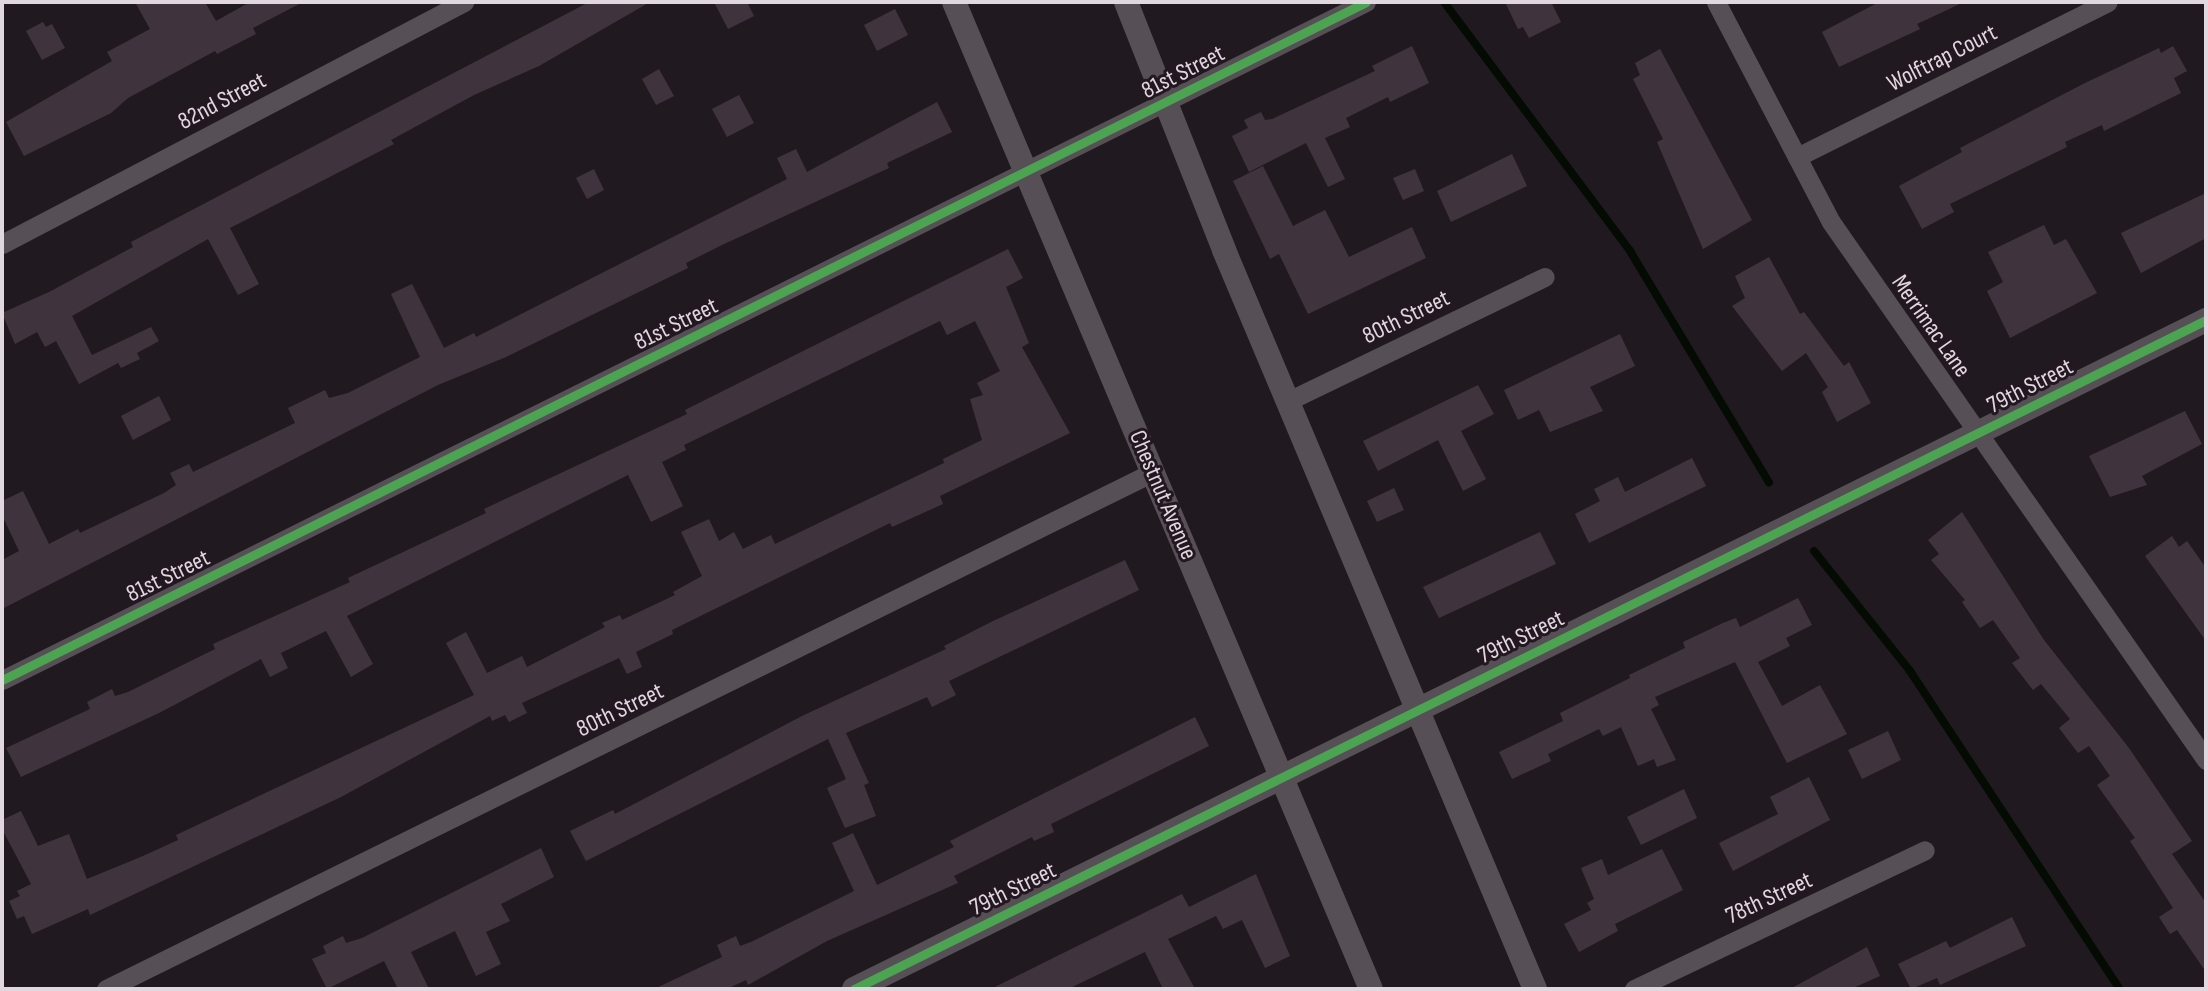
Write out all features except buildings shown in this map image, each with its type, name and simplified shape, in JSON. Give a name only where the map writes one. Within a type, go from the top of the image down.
[{"type":"street","name":"82nd Street","points":[[2,244],[464,2]]},
{"type":"street","name":"Chestnut Avenue","points":[[954,2],[1023,174],[1153,472],[1371,989]]},
{"type":"street","points":[[1126,2],[1288,401],[1535,989]]},
{"type":"street","name":"81st Street","points":[[2,680],[1366,2]]},
{"type":"street","name":"Wolftrap Court","points":[[1797,157],[2108,2]]},
{"type":"street","name":"Merrimac Lane","points":[[1717,3],[1831,222],[1876,292],[2206,760]]},
{"type":"street","name":"80th Street","points":[[1288,401],[1545,277]]},
{"type":"street","name":"79th Street","points":[[854,989],[2206,320]]},
{"type":"street","name":"80th Street","points":[[106,989],[1153,472]]},
{"type":"street","name":"78th Street","points":[[1634,989],[1925,850]]},
{"type":"waterway","points":[[1444,2],[1630,251],[1769,482]]},
{"type":"waterway","points":[[1814,551],[1910,671],[2120,989]]},
{"type":"cycle path","points":[[2,680],[1366,2]]},
{"type":"cycle path","points":[[854,989],[2206,320]]}]
